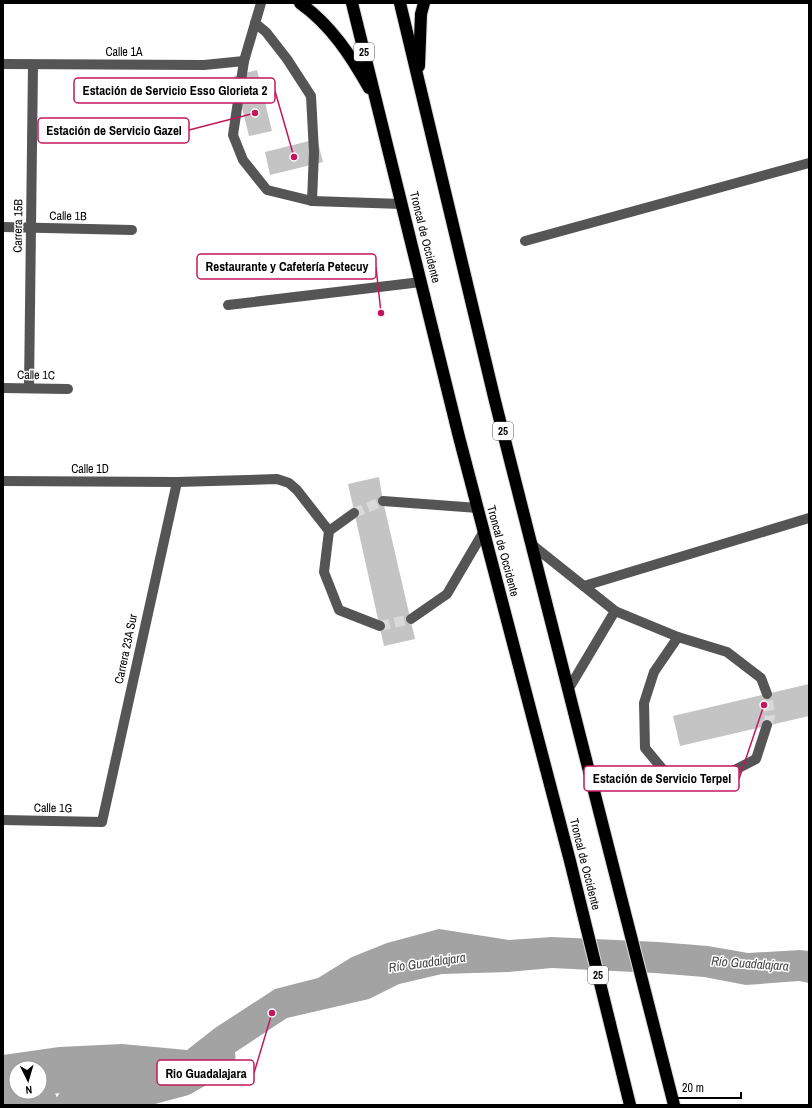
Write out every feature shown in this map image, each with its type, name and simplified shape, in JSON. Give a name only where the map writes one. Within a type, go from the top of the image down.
[{"type":"highway","points":[[300,3],[314,12],[333,32],[350,55],[377,101]]},
{"type":"highway","name":"Troncal de Occidente","points":[[352,3],[478,508],[570,861],[630,1105]]},
{"type":"highway","name":"25","points":[[400,3],[495,401],[674,1105]]},
{"type":"highway","points":[[418,79],[421,14],[424,3]]},
{"type":"street","points":[[261,3],[244,61],[233,135],[243,160],[267,190],[312,201],[402,204]]},
{"type":"street","points":[[255,23],[266,32],[287,59],[311,96],[314,152],[312,201]]},
{"type":"street","name":"Calle 1A","points":[[3,64],[204,65],[244,61]]},
{"type":"street","name":"Carrera 15B","points":[[29,388],[33,65]]},
{"type":"street","points":[[525,240],[809,163]]},
{"type":"street","name":"Calle 1B","points":[[3,227],[132,230]]},
{"type":"street","points":[[228,305],[421,282]]},
{"type":"street","name":"Calle 1C","points":[[3,388],[68,389]]},
{"type":"street","name":"Calle 1D","points":[[3,481],[177,482],[277,480],[289,484],[297,490],[329,531]]},
{"type":"street","name":"Carrera 23A Sur","points":[[102,822],[177,482]]},
{"type":"street","points":[[383,501],[478,508]]},
{"type":"street","points":[[354,513],[329,531],[324,572],[339,610],[380,626]]},
{"type":"street","points":[[584,586],[809,518]]},
{"type":"street","points":[[411,619],[446,594],[484,531]]},
{"type":"street","points":[[531,544],[615,611],[678,637],[727,652],[761,678],[767,694]]},
{"type":"street","points":[[568,690],[615,611]]},
{"type":"street","points":[[678,637],[654,672],[644,703],[645,748],[670,778],[723,776],[756,759],[767,726]]},
{"type":"street","name":"Calle 1G","points":[[3,820],[102,822]]},
{"type":"water","points":[[439,929],[509,940],[552,937],[708,946],[748,953],[800,950],[809,951],[809,983],[799,981],[746,985],[704,977],[552,968],[508,972],[442,974],[399,984],[369,999],[287,1018],[234,1053],[197,1083],[121,1076],[67,1092],[48,1095],[48,1060],[8,1060],[8,1098],[3,1098],[3,1055],[59,1047],[122,1044],[187,1050],[215,1028],[275,989],[318,978],[352,957],[387,943]]},
{"type":"building","points":[[257,70],[272,131],[249,136],[234,76]]},
{"type":"building","points":[[317,139],[323,162],[270,175],[265,152]]},
{"type":"building","points":[[379,477],[383,501],[415,639],[384,646],[348,484]]},
{"type":"building","points":[[809,684],[809,716],[680,746],[673,716]]},
{"type":"waterway","name":"Río Guadalajara","points":[[75,1105],[181,1077],[216,1057]]},
{"type":"waterway","name":"Río Guadalajara","points":[[3,1104],[39,1105]]},
{"type":"tunnel","points":[[354,513],[383,501]]},
{"type":"tunnel","points":[[380,626],[411,619]]},
{"type":"tunnel","points":[[767,694],[770,717],[767,725]]},
{"type":"place","name":"Estación de Servicio Gazel","points":[[255,113]]},
{"type":"place","name":"Estación de Servicio Esso Glorieta 2","points":[[294,157]]},
{"type":"place","name":"Restaurante y Cafetería Petecuy","points":[[381,313]]},
{"type":"place","name":"Estación de Servicio Terpel","points":[[764,705]]},
{"type":"place","name":"Rio Guadalajara","points":[[272,1013]]}]
